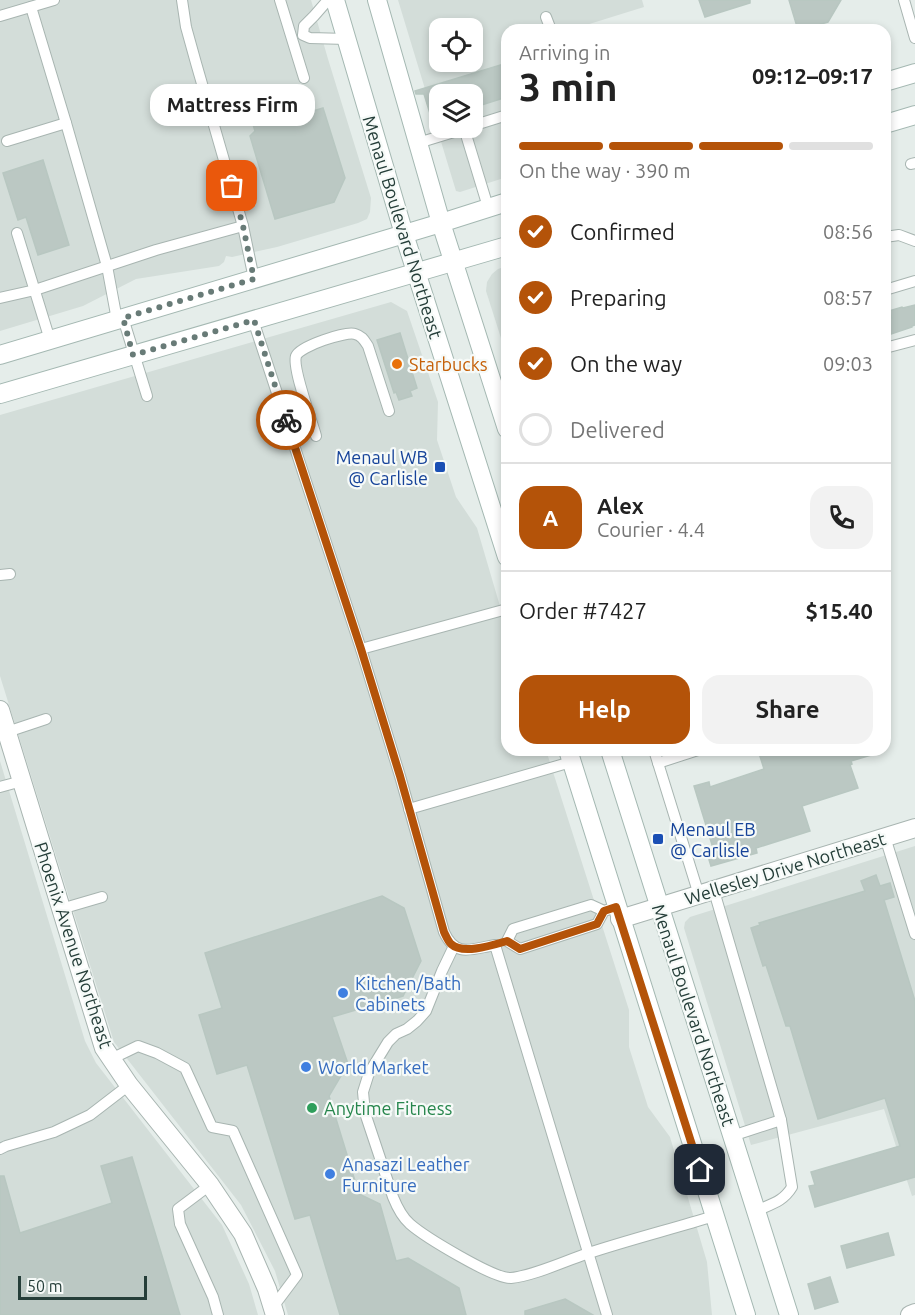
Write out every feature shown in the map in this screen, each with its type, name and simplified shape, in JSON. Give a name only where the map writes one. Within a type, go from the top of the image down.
[{"type":"main road","name":"Menaul Boulevard Northeast","points":[[335,0],[416,273],[501,538]]},
{"type":"main road","name":"Menaul Boulevard Northeast","points":[[377,0],[441,223],[501,410]]},
{"type":"main road","points":[[891,80],[915,73]]},
{"type":"main road","points":[[891,122],[915,115]]},
{"type":"main road","points":[[0,355],[501,204]]},
{"type":"main road","points":[[0,394],[501,248]]},
{"type":"main road","name":"Phoenix Avenue Northeast","points":[[0,710],[104,1048],[129,1085],[210,1185],[243,1234],[274,1311]]},
{"type":"main road","points":[[569,756],[614,912],[746,1315]]},
{"type":"main road","name":"Menaul Boulevard Northeast","points":[[612,756],[789,1315]]},
{"type":"main road","name":"Wellesley Drive Northeast","points":[[614,912],[660,907],[915,828]]},
{"type":"main road","points":[[910,1315],[915,1314]]},
{"type":"lane","points":[[0,16],[54,0]]},
{"type":"lane","points":[[182,0],[186,27],[243,226],[254,279]]},
{"type":"lane","points":[[280,0],[304,78]]},
{"type":"lane","points":[[328,0],[304,26],[303,35],[310,38],[347,39]]},
{"type":"lane","points":[[904,0],[915,38]]},
{"type":"lane","points":[[31,7],[107,266],[120,319],[147,396]]},
{"type":"lane","points":[[546,17],[549,24]]},
{"type":"lane","points":[[291,35],[303,31]]},
{"type":"lane","points":[[483,123],[501,118]]},
{"type":"lane","points":[[7,141],[66,123]]},
{"type":"lane","points":[[418,143],[434,138]]},
{"type":"lane","points":[[471,138],[488,207]]},
{"type":"lane","points":[[0,298],[35,290],[156,250],[243,226]]},
{"type":"lane","points":[[17,233],[50,340]]},
{"type":"lane","points":[[891,236],[899,235],[915,241]]},
{"type":"lane","points":[[891,288],[915,281]]},
{"type":"lane","points":[[254,320],[361,649],[449,943],[458,949],[495,945],[507,941],[513,929],[591,905],[614,912]]},
{"type":"lane","points":[[316,436],[295,367],[296,355],[302,349],[320,341],[353,333],[363,337],[389,411]]},
{"type":"lane","points":[[891,346],[915,340]]},
{"type":"lane","points":[[361,649],[501,611]]},
{"type":"lane","points":[[7,732],[46,719]]},
{"type":"lane","points":[[409,809],[569,756]]},
{"type":"lane","points":[[656,756],[706,893],[781,1120],[792,1187],[787,1196],[756,1211]]},
{"type":"lane","points":[[658,763],[680,756]]},
{"type":"lane","points":[[0,788],[22,781]]},
{"type":"lane","points":[[885,837],[915,934]]},
{"type":"lane","points":[[61,909],[102,897]]},
{"type":"lane","points":[[507,941],[520,949],[597,924],[614,912]]},
{"type":"lane","points":[[495,945],[607,1315]]},
{"type":"lane","points":[[454,946],[426,1011],[417,1021],[388,1042],[369,1074],[363,1092],[364,1113],[398,1209],[409,1223],[431,1240],[492,1274],[509,1278],[530,1274],[714,1216]]},
{"type":"lane","points":[[111,1059],[138,1046],[185,1068],[212,1127],[233,1131],[297,1275],[274,1311]]},
{"type":"lane","points":[[0,1149],[54,1132],[90,1115],[129,1085]]},
{"type":"lane","points":[[732,1136],[781,1120]]},
{"type":"lane","points":[[210,1185],[178,1209],[180,1224],[213,1298],[218,1315]]},
{"type":"shaded area","points":[[0,0],[311,0],[371,198],[367,219],[277,247],[232,257],[226,256],[224,262],[219,266],[136,279],[83,306],[0,331]]},
{"type":"shaded area","points":[[398,0],[642,0],[644,7],[589,24],[501,24],[501,179],[460,192],[456,191],[440,138],[483,138],[483,84],[429,84],[429,102]]},
{"type":"shaded area","points":[[501,268],[501,338],[486,291],[487,282]]},
{"type":"shaded area","points":[[391,302],[407,311],[438,402],[437,440],[456,497],[477,528],[501,610],[501,756],[548,756],[629,1010],[629,1047],[648,1107],[670,1137],[707,1262],[712,1315],[288,1315],[275,1271],[241,1205],[114,1042],[0,676],[0,415]]},
{"type":"shaded area","points":[[0,761],[85,1041],[96,1063],[222,1225],[249,1284],[258,1315],[0,1315]]},
{"type":"shaded area","points":[[915,846],[915,1195],[912,1196],[884,1109],[751,1145],[684,928],[685,922],[690,917]]},
{"type":"building","points":[[699,0],[750,0],[750,3],[705,17]]},
{"type":"building","points":[[789,0],[841,0],[828,22],[796,24]]},
{"type":"building","points":[[501,65],[501,99],[483,105],[483,84],[438,84]]},
{"type":"building","points":[[429,87],[429,110],[424,94],[416,94],[415,91]]},
{"type":"building","points":[[280,98],[287,119],[323,108],[345,178],[334,202],[275,219],[250,136],[255,131],[248,108]]},
{"type":"building","points":[[43,160],[69,245],[38,255],[26,217],[18,220],[3,173]]},
{"type":"building","points":[[915,305],[915,325],[891,334],[891,310]]},
{"type":"building","name":"Starbucks","points":[[400,333],[417,388],[410,391],[412,396],[399,400],[396,392],[394,393],[377,340]]},
{"type":"building","points":[[760,756],[868,756],[851,761],[850,765],[858,788],[802,806],[810,831],[756,848],[757,853],[711,866],[706,850],[713,848],[694,786],[709,782],[710,787],[764,769]]},
{"type":"building","points":[[876,875],[880,886],[890,883],[894,897],[884,900],[915,1001],[915,1177],[815,1207],[809,1186],[815,1185],[811,1172],[900,1146],[885,1098],[818,1119],[790,1026],[786,1026],[751,928],[760,925],[759,923],[865,891],[861,881]]},
{"type":"building","points":[[382,896],[404,908],[421,961],[403,996],[332,1017],[348,1064],[329,1096],[359,1194],[380,1204],[396,1261],[408,1258],[459,1288],[466,1315],[340,1315],[310,1215],[295,1219],[247,1065],[217,1074],[199,1015],[222,1008],[205,953]]},
{"type":"building","points":[[132,1157],[180,1315],[0,1315],[0,1176],[4,1176],[20,1233],[112,1203],[101,1166]]},
{"type":"building","points":[[888,1233],[894,1255],[847,1268],[841,1246]]},
{"type":"building","points":[[830,1277],[838,1302],[815,1309],[808,1284]]},
{"type":"building","points":[[565,1299],[593,1315],[525,1315],[525,1311]]},
{"type":"way so far","points":[[232,186],[254,279],[123,318],[133,355],[254,320],[286,420]]},
{"type":"place","name":"Mattress Firm","points":[[232,186]]},
{"type":"place","name":"Starbucks","points":[[397,364]]},
{"type":"place","name":"Menaul WB @ Carlisle","points":[[440,467]]},
{"type":"place","name":"Menaul EB @ Carlisle","points":[[658,839]]},
{"type":"place","name":"Kitchen/Bath Cabinets","points":[[343,993]]},
{"type":"place","name":"World Market","points":[[306,1067]]},
{"type":"place","name":"Anytime Fitness","points":[[312,1108]]},
{"type":"place","name":"Anasazi Leather Furniture","points":[[330,1174]]},
{"type":"route","points":[[286,420],[361,649],[449,943],[458,949],[468,949],[507,941],[520,949],[597,924],[604,911],[616,907],[700,1170]]}]
